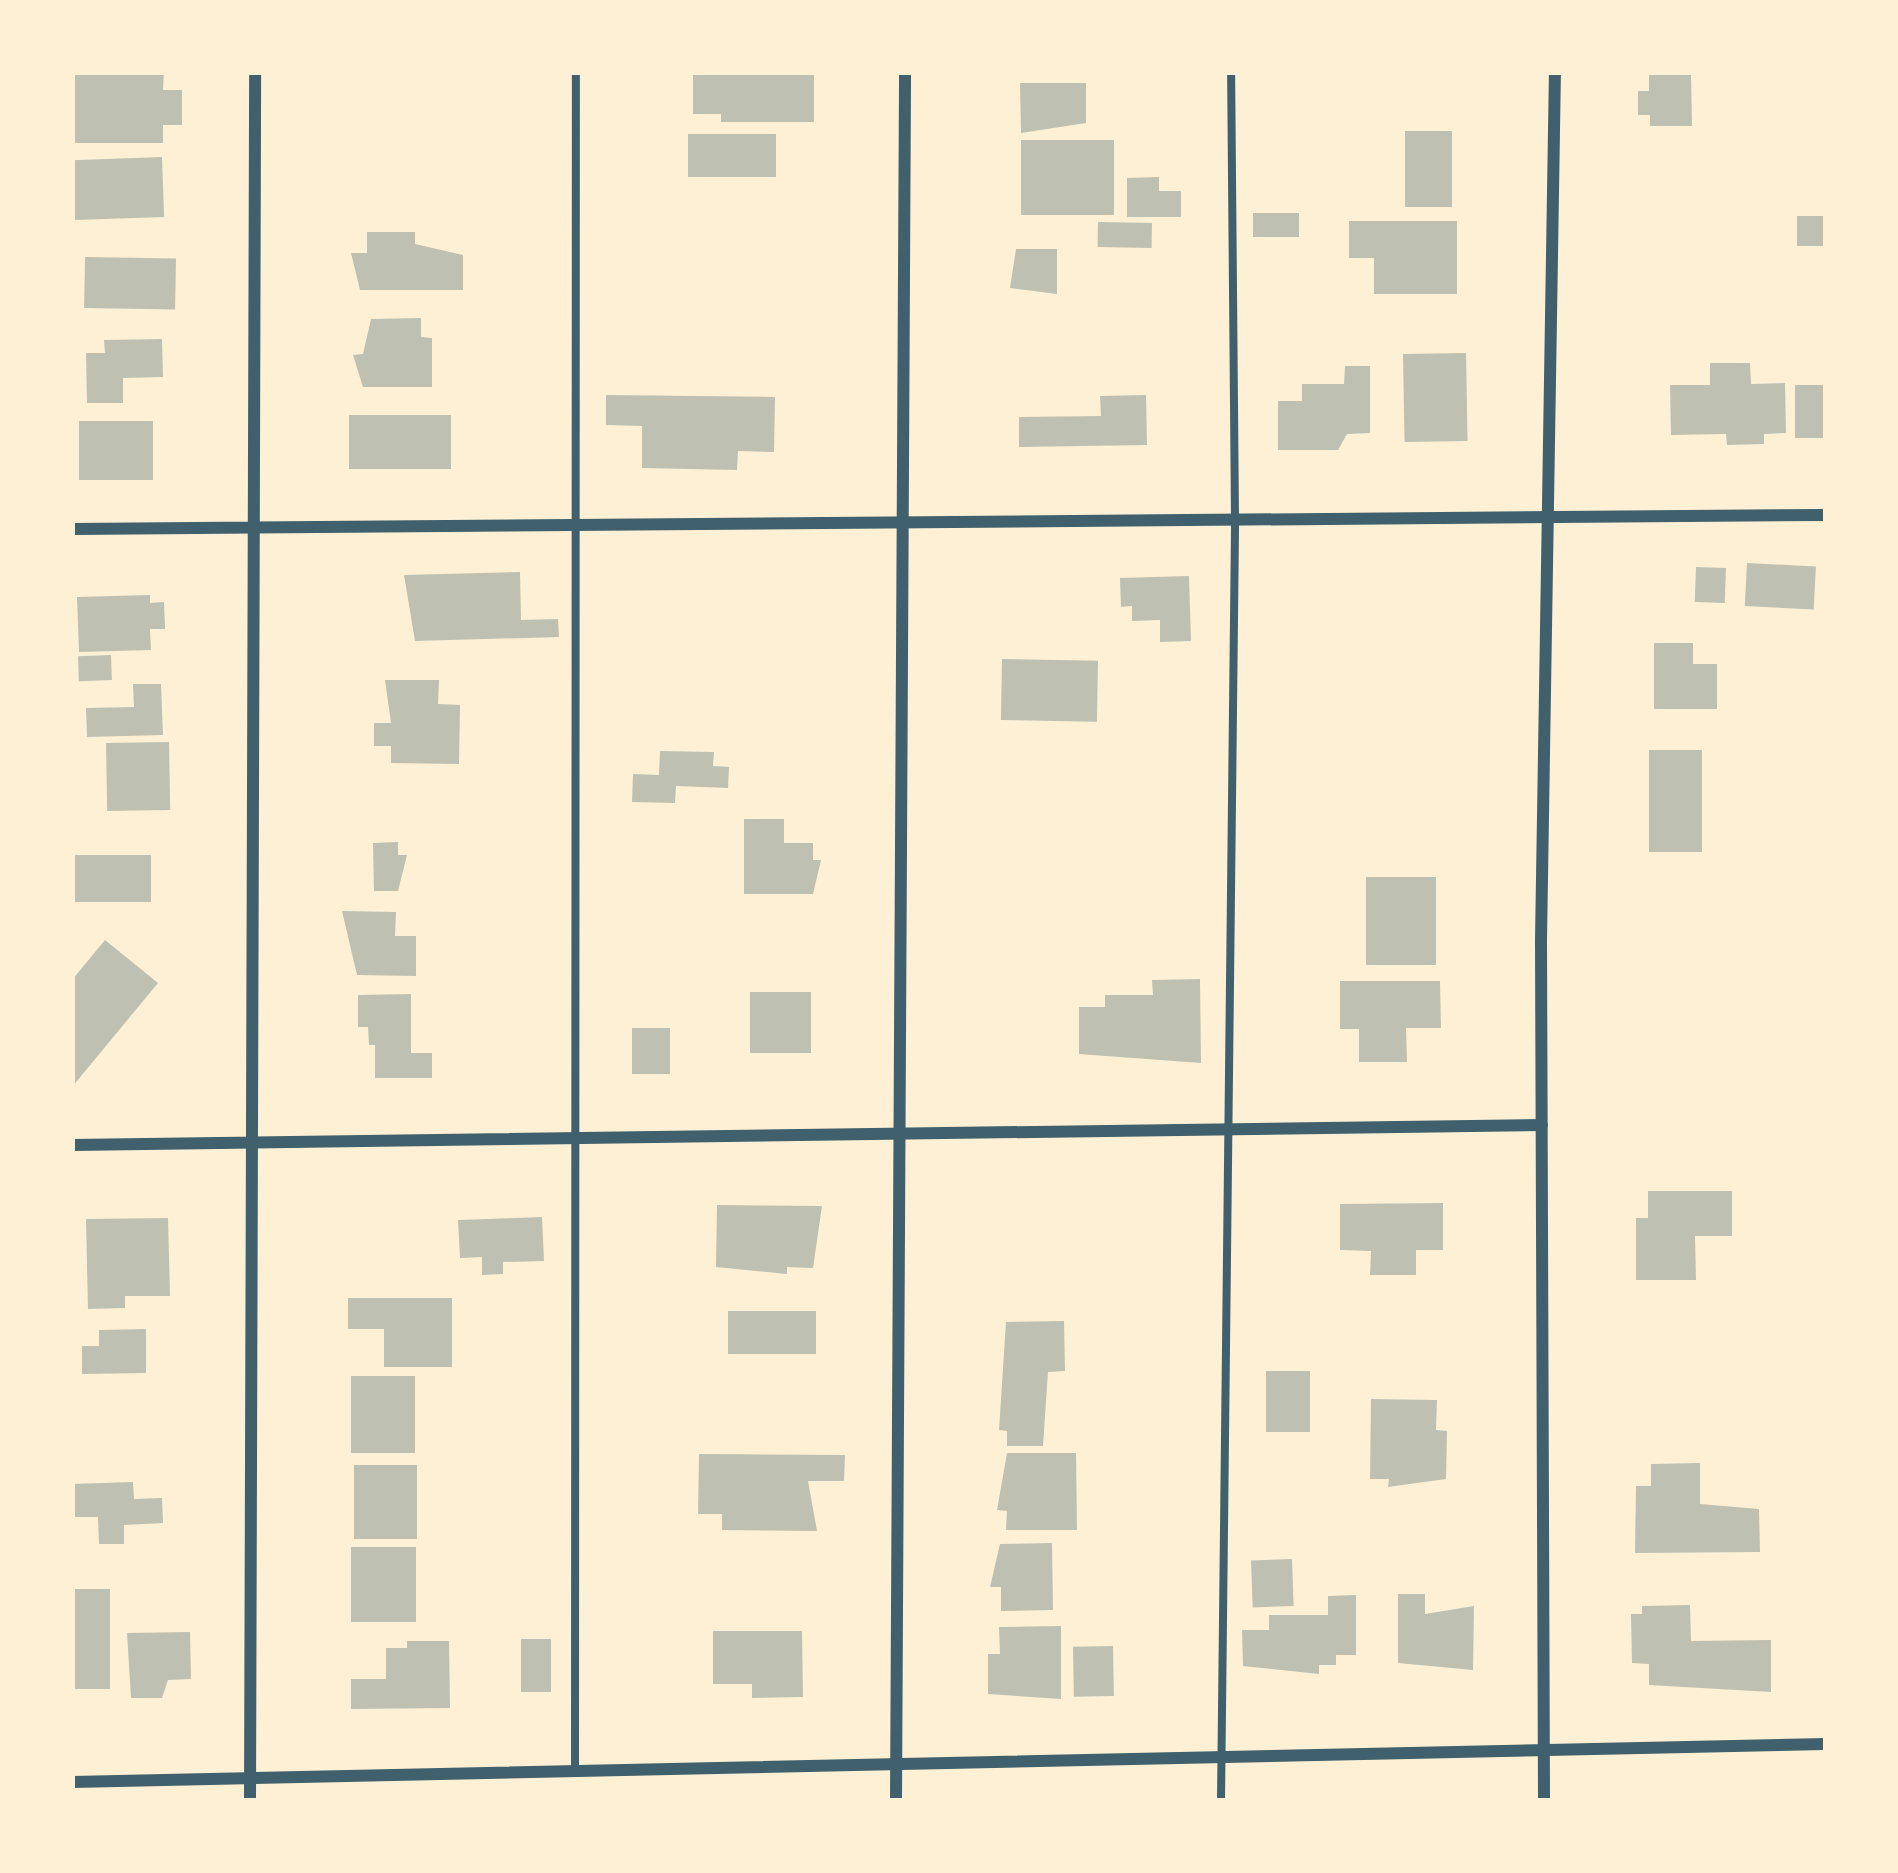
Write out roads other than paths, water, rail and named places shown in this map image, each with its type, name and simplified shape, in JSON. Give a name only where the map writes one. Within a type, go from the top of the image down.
[{"type":"street","points":[[250,1801],[254,1142],[250,526],[255,72]]},
{"type":"street","points":[[896,1801],[897,1132],[907,522],[905,72]]},
{"type":"street","points":[[1544,1801],[1542,1125],[1555,72]]},
{"type":"street","points":[[72,529],[1826,515]]},
{"type":"street","points":[[72,1145],[1542,1125]]},
{"type":"street","points":[[72,1782],[896,1759],[1826,1744]]},
{"type":"lane","points":[[575,1768],[576,72]]},
{"type":"lane","points":[[1221,1801],[1235,519],[1231,72]]}]
